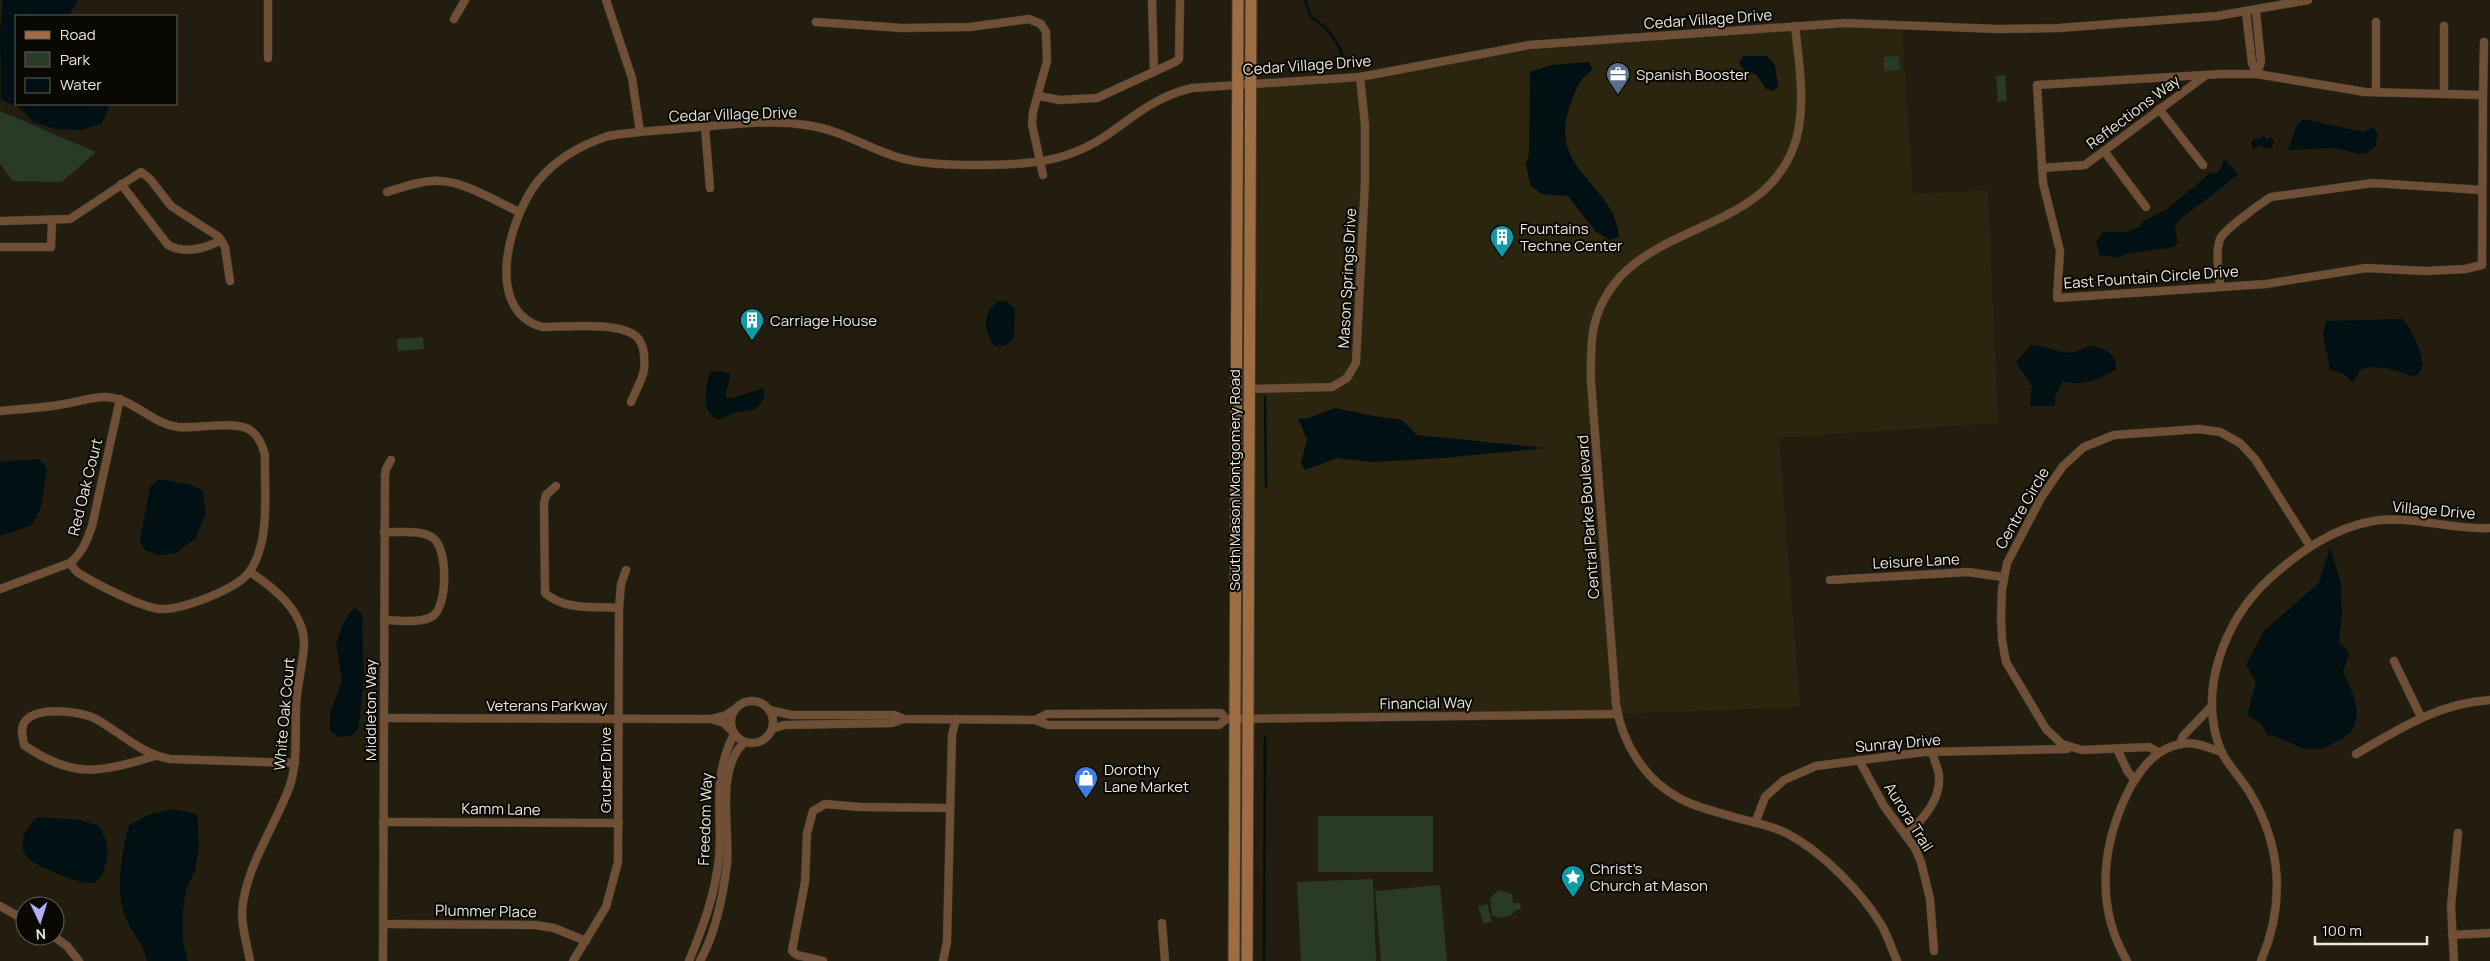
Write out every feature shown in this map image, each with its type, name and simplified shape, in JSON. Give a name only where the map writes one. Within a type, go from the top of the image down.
[{"type":"main road","name":"South Mason Montgomery Road","points":[[1234,961],[1231,719],[1238,0]]},
{"type":"main road","name":"South Mason Montgomery Road","points":[[1247,961],[1251,0]]},
{"type":"street","points":[[268,0],[268,58]]},
{"type":"street","points":[[454,19],[465,0]]},
{"type":"street","points":[[606,0],[632,78],[640,132]]},
{"type":"street","points":[[1152,0],[1154,72]]},
{"type":"street","points":[[1039,96],[1060,100],[1097,98],[1179,59],[1180,0]]},
{"type":"street","name":"Cedar Village Drive","points":[[631,402],[644,371],[643,345],[638,338],[630,332],[618,329],[542,327],[532,324],[514,308],[509,292],[508,252],[519,212],[539,181],[563,158],[592,142],[608,136],[771,123],[810,125],[837,133],[884,153],[917,162],[1012,164],[1064,156],[1095,142],[1151,103],[1176,92],[1238,84],[1360,77],[1529,46],[1845,23],[2025,29],[2217,16],[2256,11],[2308,0]]},
{"type":"street","points":[[2256,11],[2261,62],[2257,74]]},
{"type":"street","points":[[2246,12],[2252,63],[2257,74]]},
{"type":"street","points":[[816,22],[910,28],[970,27],[1029,19],[1036,21],[1046,32],[1047,44],[1046,70],[1033,112],[1032,124],[1042,175]]},
{"type":"street","points":[[2376,22],[2376,92]]},
{"type":"street","name":"Central Parke Boulevard","points":[[1795,26],[1800,74],[1800,121],[1793,149],[1779,174],[1764,192],[1740,208],[1639,258],[1619,277],[1609,291],[1594,327],[1591,343],[1591,382],[1618,714],[1632,752],[1660,785],[1680,799],[1697,806],[1787,833],[1825,860],[1856,892],[1882,926],[1897,961]]},
{"type":"street","points":[[2444,26],[2444,93]]},
{"type":"street","points":[[2220,286],[2218,250],[2220,238],[2258,204],[2271,197],[2373,183],[2482,190],[2484,42]]},
{"type":"street","name":"East Fountain Circle Drive","points":[[2482,190],[2482,265],[2465,269],[2425,271],[2366,268],[2266,284],[2057,298],[2060,251],[2043,183],[2037,86],[2207,74],[2257,74],[2311,84],[2376,92],[2483,95]]},
{"type":"street","name":"Reflections Way","points":[[2042,168],[2085,165],[2207,74]]},
{"type":"street","name":"Mason Springs Drive","points":[[1250,389],[1332,387],[1347,378],[1356,363],[1365,182],[1364,117],[1360,77]]},
{"type":"street","points":[[2159,109],[2203,165]]},
{"type":"street","points":[[704,127],[710,188]]},
{"type":"street","points":[[2104,151],[2146,207]]},
{"type":"street","points":[[0,221],[52,221],[75,217],[141,172],[146,174],[171,206],[221,240],[226,252],[230,281]]},
{"type":"street","points":[[387,192],[416,184],[443,181],[464,187],[519,212]]},
{"type":"street","points":[[121,184],[168,245],[178,249],[196,249],[221,240]]},
{"type":"street","points":[[0,247],[52,247],[52,221]]},
{"type":"street","points":[[0,411],[64,404],[88,399],[120,399],[135,405],[164,423],[177,427],[237,426],[249,429],[262,444],[265,455],[261,544],[250,572],[235,586],[178,607],[160,609],[142,604],[78,573],[70,563],[0,589]]},
{"type":"street","name":"Red Oak Court","points":[[70,563],[85,544],[92,526],[120,399]]},
{"type":"street","name":"Centre Circle","points":[[2072,748],[2057,741],[2046,729],[2008,667],[2002,640],[2003,577],[2009,557],[2041,498],[2063,466],[2093,442],[2131,433],[2199,429],[2220,432],[2231,437],[2254,459],[2310,546]]},
{"type":"street","name":"Middleton Way","points":[[383,961],[384,532],[385,476],[386,469],[391,460]]},
{"type":"street","points":[[556,486],[546,495],[544,503],[545,593],[556,602],[565,605],[619,608]]},
{"type":"street","name":"Village Drive","points":[[2261,961],[2270,934],[2277,900],[2278,873],[2276,856],[2270,834],[2254,799],[2222,752],[2212,706],[2214,677],[2219,657],[2241,611],[2263,585],[2310,546],[2342,530],[2375,521],[2403,521],[2442,526],[2490,528]]},
{"type":"street","points":[[384,532],[417,533],[435,539],[440,545],[443,554],[443,593],[438,611],[431,617],[420,620],[384,620]]},
{"type":"street","name":"Gruber Drive","points":[[573,961],[606,907],[618,862],[619,608],[621,584],[626,570]]},
{"type":"street","name":"White Oak Court","points":[[250,572],[281,596],[300,625],[304,643],[296,707],[294,763],[289,789],[263,844],[247,888],[242,912],[250,961]]},
{"type":"street","name":"Leisure Lane","points":[[1830,580],[1968,572],[2003,577]]},
{"type":"street","points":[[2394,661],[2421,717]]},
{"type":"street","points":[[2356,754],[2421,717],[2454,705],[2490,700]]},
{"type":"street","points":[[711,719],[724,723],[734,733],[745,742],[758,742],[769,735],[772,729],[772,716],[769,710],[765,705],[753,701],[746,702],[735,709],[731,720],[734,733]]},
{"type":"street","points":[[2180,744],[2183,736],[2212,706]]},
{"type":"street","name":"Veterans Parkway","points":[[384,718],[711,719],[726,715],[735,709]]},
{"type":"street","points":[[769,710],[792,715],[894,715],[904,718],[1035,720],[1048,725],[1219,725],[1231,719]]},
{"type":"street","points":[[155,756],[113,768],[82,770],[38,755],[24,745],[22,735],[24,723],[34,715],[65,711],[95,719],[155,756],[170,759],[294,763]]},
{"type":"street","points":[[1035,720],[1047,714],[1135,713],[1221,713],[1231,719]]},
{"type":"street","name":"Financial Way","points":[[1231,719],[1618,714]]},
{"type":"street","points":[[772,729],[784,725],[892,723],[904,718]]},
{"type":"street","points":[[943,961],[947,942],[950,897],[952,729],[956,719]]},
{"type":"street","name":"Freedom Way","points":[[689,961],[710,907],[719,856],[718,787],[721,768],[734,733]]},
{"type":"street","name":"Freedom Way","points":[[700,961],[707,949],[719,910],[727,863],[728,772],[733,756],[745,742]]},
{"type":"street","points":[[2126,961],[2110,921],[2106,899],[2106,860],[2118,816],[2135,780],[2158,752],[2180,744],[2196,743],[2222,752]]},
{"type":"street","points":[[2072,748],[2117,749],[2149,747],[2158,752]]},
{"type":"street","name":"Sunray Drive","points":[[1755,823],[1766,797],[1784,780],[1816,766],[1932,752],[2072,748]]},
{"type":"street","points":[[2117,749],[2128,772],[2135,780]]},
{"type":"street","points":[[1906,834],[1916,826],[1933,803],[1938,789],[1939,775],[1932,752]]},
{"type":"street","name":"Aurora Trail","points":[[1859,760],[1884,806],[1916,848],[1926,878],[1934,951]]},
{"type":"street","points":[[823,961],[797,955],[792,951],[805,882],[806,833],[813,811],[818,806],[825,804],[860,807],[950,808]]},
{"type":"street","name":"Kamm Lane","points":[[383,822],[619,823]]},
{"type":"street","points":[[2454,961],[2451,895],[2458,833]]},
{"type":"street","points":[[0,906],[15,914]]},
{"type":"street","points":[[710,907],[719,910]]},
{"type":"street","points":[[1162,923],[1165,961]]},
{"type":"street","name":"Plummer Place","points":[[383,924],[535,925],[554,928],[586,941]]},
{"type":"street","points":[[2452,936],[2490,933]]},
{"type":"street","points":[[65,945],[79,961]]},
{"type":"shaded area","points":[[1902,25],[1913,194],[1988,190],[1998,423],[1779,438],[1800,707],[1618,714],[1248,719],[1251,84],[1334,80],[1496,50],[1795,26]]},
{"type":"green space","points":[[1899,56],[1900,70],[1884,71],[1884,57]]},
{"type":"green space","points":[[2005,75],[2007,101],[1998,102],[1996,76]]},
{"type":"green space","points":[[0,111],[96,152],[62,182],[13,181],[0,164]]},
{"type":"green space","points":[[423,337],[424,349],[398,351],[397,339]]},
{"type":"green space","points":[[1318,816],[1433,816],[1433,872],[1318,872]]},
{"type":"green space","points":[[1373,879],[1376,961],[1301,961],[1297,882]]},
{"type":"green space","points":[[1440,885],[1447,961],[1381,961],[1375,891]]},
{"type":"green space","points":[[1498,890],[1512,894],[1513,903],[1520,903],[1521,909],[1514,911],[1512,915],[1501,918],[1492,915],[1490,899]]},
{"type":"green space","points":[[1487,904],[1492,921],[1484,924],[1478,907]]},
{"type":"water","points":[[3,0],[78,0],[70,15],[15,15],[15,105],[110,105],[102,123],[83,130],[56,129],[33,122],[20,108],[1,99],[0,32]]},
{"type":"water","points":[[1743,56],[1767,56],[1775,65],[1778,86],[1773,91],[1766,89],[1757,75],[1742,68],[1739,62]]},
{"type":"water","points":[[1589,62],[1593,70],[1582,79],[1572,100],[1566,124],[1567,143],[1573,160],[1606,202],[1615,218],[1619,237],[1610,240],[1596,232],[1568,196],[1542,194],[1530,185],[1526,164],[1529,153],[1530,72],[1551,65]]},
{"type":"water","points":[[2303,119],[2364,132],[2373,127],[2378,134],[2375,147],[2367,153],[2359,154],[2336,148],[2288,150],[2297,125]]},
{"type":"water","points":[[2263,136],[2267,139],[2271,137],[2274,141],[2272,148],[2267,149],[2261,145],[2253,150],[2251,141]]},
{"type":"water","points":[[2225,159],[2238,175],[2179,220],[2175,228],[2178,242],[2174,247],[2126,254],[2118,258],[2100,255],[2096,242],[2103,232],[2127,232],[2138,228],[2144,221],[2167,209],[2209,174],[2218,172]]},
{"type":"water","points":[[999,301],[1008,302],[1015,309],[1014,338],[1005,346],[994,346],[986,328],[987,316],[993,305]]},
{"type":"water","points":[[2403,319],[2413,335],[2421,356],[2422,367],[2415,377],[2375,367],[2361,369],[2353,383],[2344,374],[2330,370],[2323,333],[2326,321]]},
{"type":"water","points":[[2031,345],[2066,353],[2081,350],[2091,345],[2109,352],[2114,358],[2116,369],[2084,383],[2063,381],[2055,396],[2055,406],[2030,406],[2032,386],[2016,362]]},
{"type":"water","points":[[721,371],[730,374],[726,398],[732,398],[763,388],[765,396],[756,409],[733,413],[719,420],[709,412],[706,406],[706,393],[710,373]]},
{"type":"water","points":[[1335,408],[1402,420],[1417,435],[1546,448],[1443,458],[1372,462],[1337,458],[1305,470],[1301,463],[1307,439],[1298,419],[1309,418]]},
{"type":"water","points":[[39,459],[47,468],[41,507],[32,525],[0,536],[0,462]]},
{"type":"water","points":[[159,479],[191,485],[203,491],[206,512],[196,538],[176,553],[158,555],[145,550],[140,541],[150,487]]},
{"type":"water","points":[[2330,547],[2341,584],[2342,612],[2339,642],[2349,653],[2343,673],[2355,701],[2356,720],[2353,728],[2346,736],[2336,742],[2319,749],[2302,748],[2278,737],[2267,735],[2262,724],[2247,715],[2256,682],[2246,665],[2264,631],[2319,583]]},
{"type":"water","points":[[354,607],[362,614],[364,681],[358,730],[351,736],[339,737],[330,730],[330,714],[342,680],[336,644],[344,622]]},
{"type":"water","points":[[173,809],[197,814],[199,847],[195,871],[186,890],[183,911],[183,941],[188,961],[147,961],[143,949],[125,916],[122,905],[120,883],[124,847],[129,825],[148,815]]},
{"type":"water","points":[[38,817],[80,820],[99,826],[106,840],[107,859],[104,870],[96,882],[83,882],[73,879],[34,863],[29,859],[23,848],[24,836]]},
{"type":"waterway","points":[[1305,0],[1311,17],[1331,34],[1343,57]]},
{"type":"waterway","points":[[1265,397],[1266,486]]},
{"type":"waterway","points":[[1264,961],[1265,736]]},
{"type":"place","name":"Spanish Booster","points":[[1618,95]]},
{"type":"place","name":"Fountains Techne Center","points":[[1502,258]]},
{"type":"place","name":"Carriage House","points":[[752,341]]},
{"type":"place","name":"Dorothy Lane Market","points":[[1086,799]]},
{"type":"place","name":"Christ’s Church at Mason","points":[[1573,898]]}]
